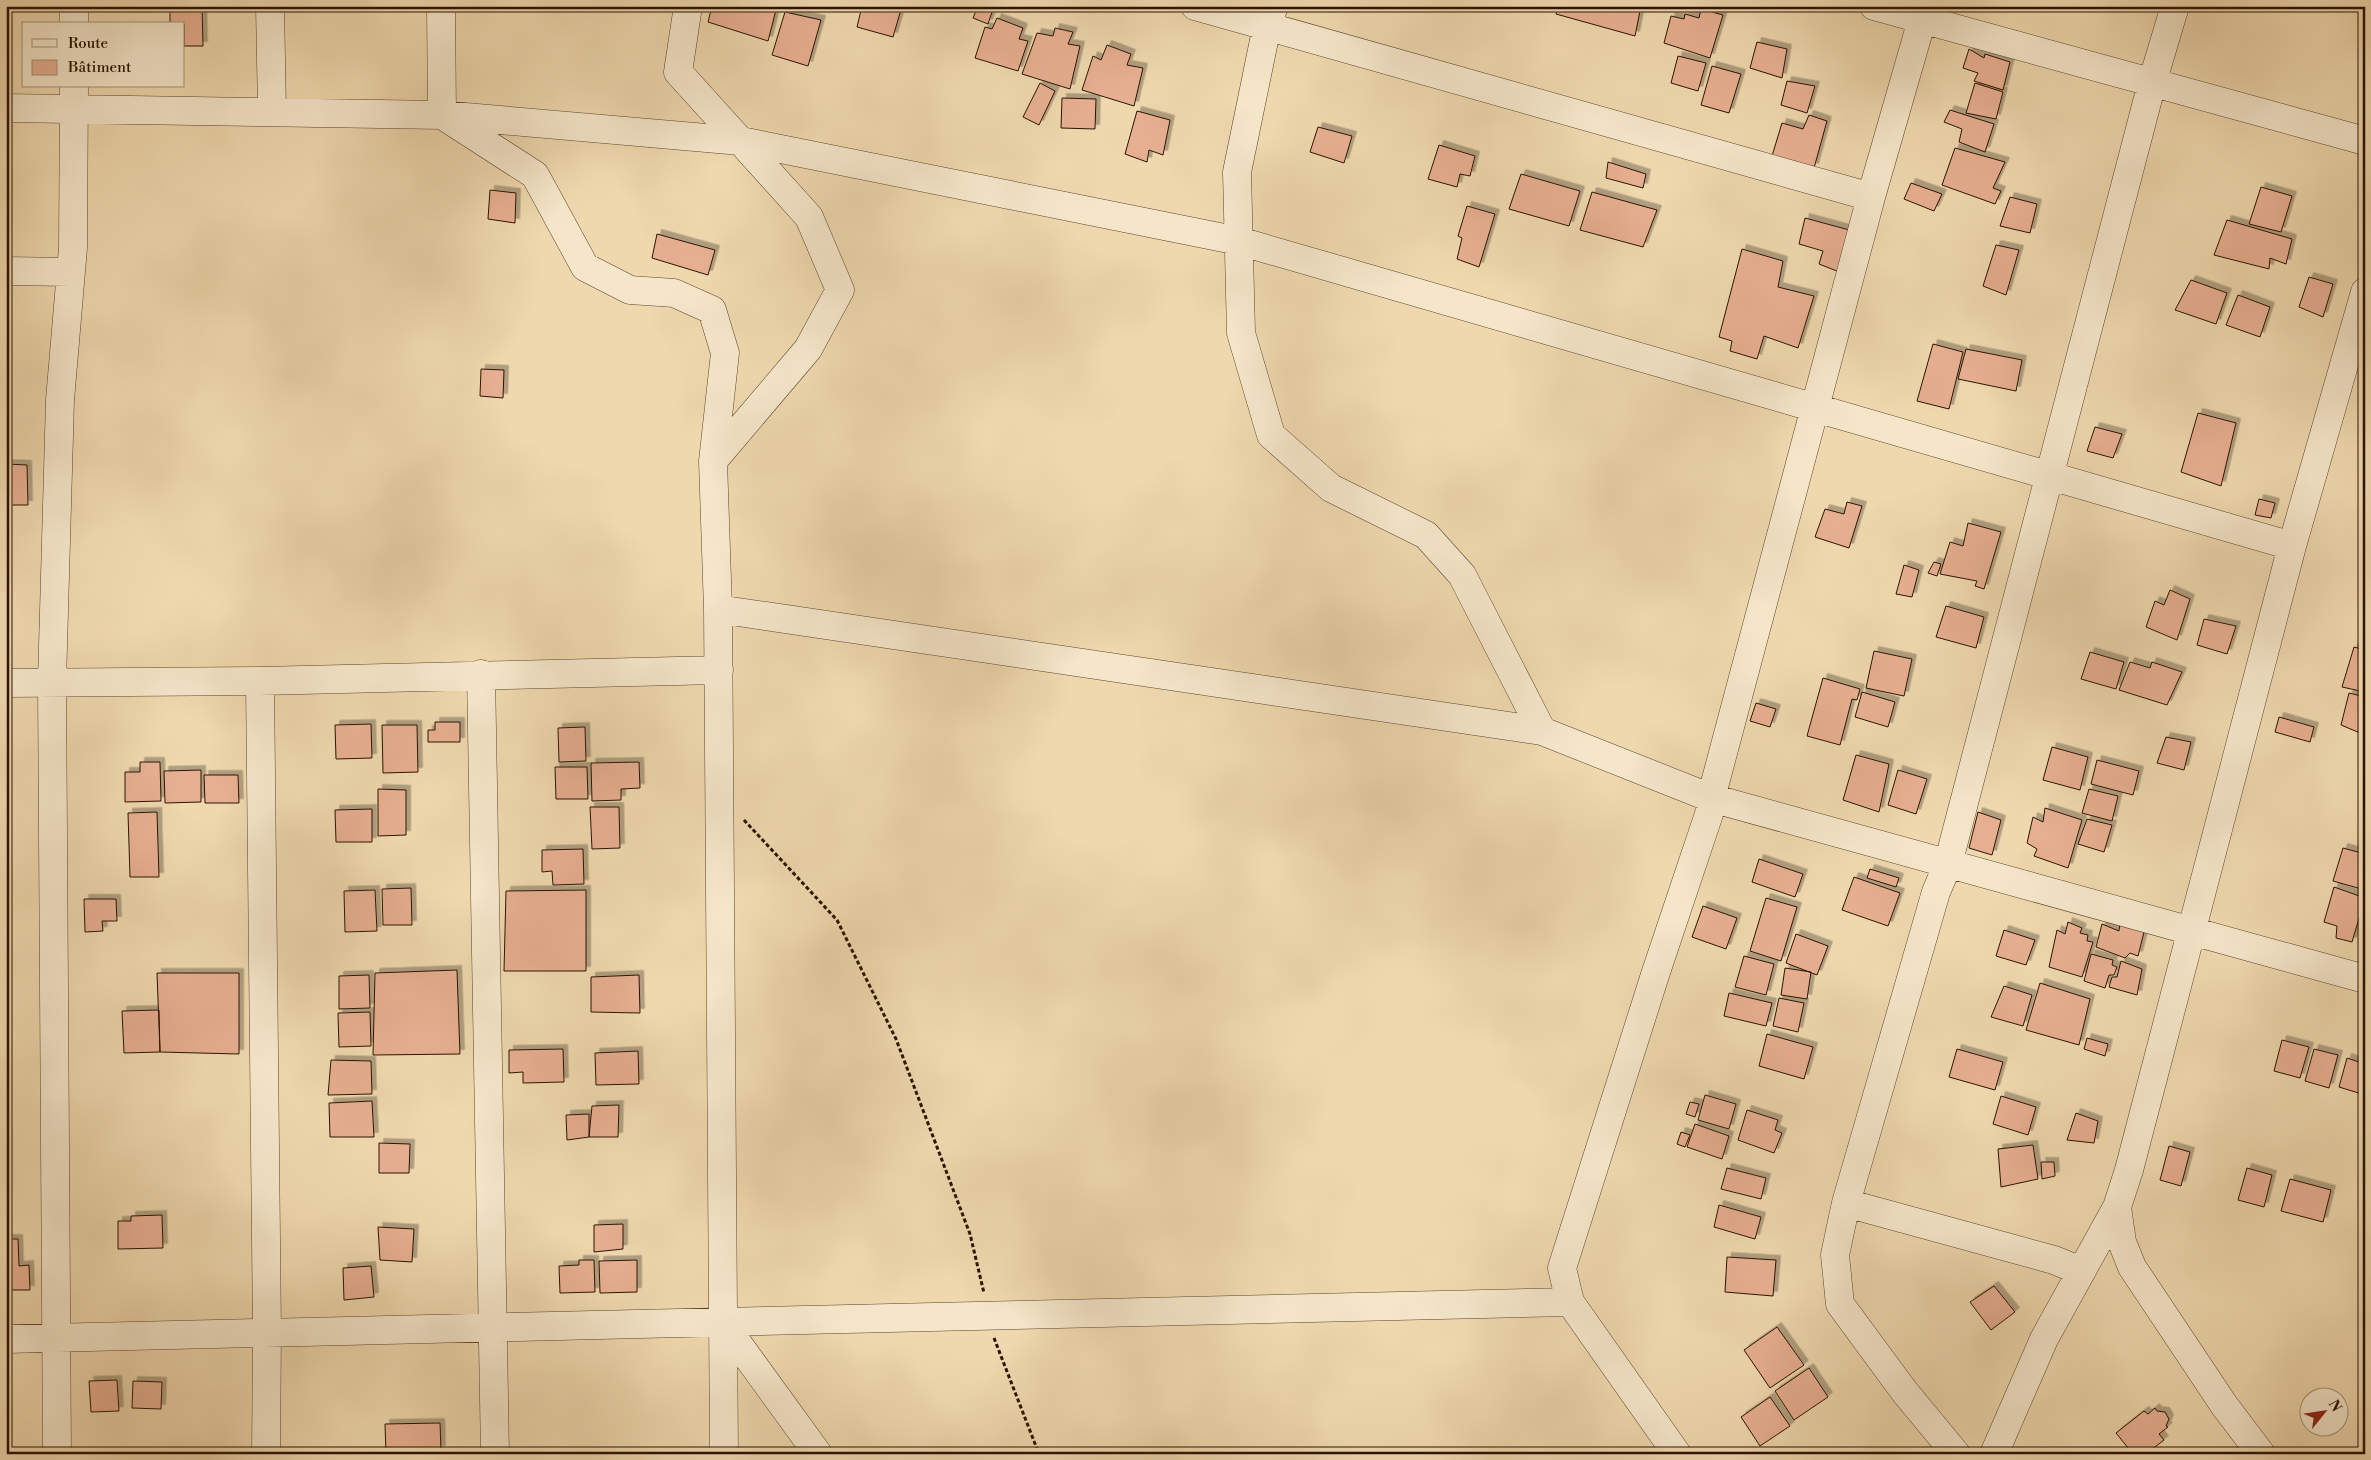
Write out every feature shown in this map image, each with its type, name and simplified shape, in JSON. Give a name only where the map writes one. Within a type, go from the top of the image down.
[{"type":"street","points":[[74,6],[74,22]]},
{"type":"street","points":[[270,6],[272,112]]},
{"type":"street","points":[[441,6],[442,115]]},
{"type":"street","points":[[688,6],[678,72],[809,217],[840,290],[808,349],[713,461]]},
{"type":"street","points":[[1195,6],[1271,16],[1871,196]]},
{"type":"street","points":[[1874,6],[1924,13],[2152,83],[2365,142]]},
{"type":"street","points":[[1956,1454],[1904,1391],[1840,1304],[1835,1255],[1846,1203],[1936,892],[1948,864],[2152,83],[2175,6]]},
{"type":"street","points":[[1677,1454],[1570,1302],[1562,1268],[1708,814],[1871,196],[1924,13]]},
{"type":"street","points":[[1271,16],[1237,172],[1241,333],[1271,435],[1330,488],[1426,535],[1462,575],[1542,731]]},
{"type":"street","points":[[57,1454],[52,682],[60,400],[71,272],[74,98]]},
{"type":"street","points":[[6,108],[74,98],[272,112],[442,115],[741,141],[1239,241],[2292,546]]},
{"type":"street","points":[[442,115],[535,175],[585,266],[630,290],[674,293],[712,310],[725,353],[713,461],[718,609],[724,1454]]},
{"type":"street","points":[[6,271],[71,272]]},
{"type":"street","points":[[1994,1454],[2044,1339],[2117,1207],[2129,1170],[2193,933],[2292,546],[2365,292]]},
{"type":"street","points":[[718,609],[1542,731],[1711,798],[2193,933],[2365,979]]},
{"type":"street","points":[[6,683],[260,681],[481,674],[718,670]]},
{"type":"street","points":[[481,674],[495,1454]]},
{"type":"street","points":[[260,681],[267,1334],[266,1454]]},
{"type":"street","points":[[1846,1203],[2045,1257],[2081,1271]]},
{"type":"street","points":[[2117,1207],[2122,1242],[2132,1268],[2224,1405],[2261,1454]]},
{"type":"street","points":[[6,1339],[1570,1302]]},
{"type":"street","points":[[723,1323],[818,1454]]},
{"type":"path","points":[[719,793],[838,920],[896,1039],[970,1234],[997,1348],[1039,1454]]},
{"type":"building","points":[[170,6],[202,6],[203,46],[185,46],[185,22],[170,22]]},
{"type":"building","points":[[712,6],[763,6],[776,10],[768,41],[708,22]]},
{"type":"building","points":[[862,6],[902,6],[893,37],[857,27]]},
{"type":"building","points":[[978,6],[994,6],[988,24],[973,18]]},
{"type":"building","points":[[1559,6],[1641,6],[1635,36],[1556,14]]},
{"type":"building","points":[[1701,9],[1723,15],[1710,58],[1664,43],[1671,16],[1684,19],[1685,14],[1699,18]]},
{"type":"building","points":[[785,12],[821,20],[808,66],[772,55]]},
{"type":"building","points":[[997,18],[1023,28],[1019,39],[1028,41],[1018,71],[975,58],[985,27],[992,29]]},
{"type":"building","points":[[1055,28],[1073,32],[1068,44],[1080,46],[1070,89],[1022,74],[1037,33],[1053,36]]},
{"type":"building","points":[[1757,42],[1787,49],[1782,78],[1750,68]]},
{"type":"building","points":[[1107,45],[1131,54],[1127,65],[1143,68],[1134,106],[1082,90],[1093,56],[1101,60]]},
{"type":"building","points":[[1969,49],[1984,58],[1985,54],[2010,62],[2003,90],[1974,81],[1978,73],[1963,68]]},
{"type":"building","points":[[1678,56],[1706,63],[1698,91],[1671,83]]},
{"type":"building","points":[[1712,66],[1741,74],[1729,113],[1701,105]]},
{"type":"building","points":[[1787,81],[1815,86],[1807,113],[1781,105]]},
{"type":"building","points":[[1040,83],[1055,91],[1039,125],[1023,117]]},
{"type":"building","points":[[1975,83],[2003,92],[1996,119],[1966,113]]},
{"type":"building","points":[[1062,98],[1096,99],[1095,129],[1061,128]]},
{"type":"building","points":[[1950,110],[1994,124],[1985,152],[1959,142],[1962,129],[1944,122]]},
{"type":"building","points":[[1137,111],[1170,120],[1163,155],[1149,150],[1147,162],[1125,154]]},
{"type":"building","points":[[1809,115],[1827,121],[1814,168],[1772,156],[1782,123],[1803,129]]},
{"type":"building","points":[[1318,127],[1352,136],[1344,163],[1310,152]]},
{"type":"building","points":[[1439,145],[1475,156],[1470,176],[1460,174],[1457,187],[1428,179]]},
{"type":"building","points":[[1955,148],[2005,162],[1993,188],[2001,191],[1995,204],[1942,185]]},
{"type":"building","points":[[1608,162],[1646,174],[1643,188],[1606,178]]},
{"type":"building","points":[[1521,174],[1580,191],[1569,226],[1509,209]]},
{"type":"building","points":[[1911,183],[1942,194],[1934,211],[1904,199]]},
{"type":"building","points":[[2261,187],[2292,196],[2281,232],[2249,224]]},
{"type":"building","points":[[490,190],[516,193],[515,223],[488,219]]},
{"type":"building","points":[[1592,192],[1657,210],[1643,247],[1580,230]]},
{"type":"building","points":[[2010,197],[2037,204],[2030,233],[2000,226]]},
{"type":"building","points":[[1467,206],[1495,214],[1479,267],[1457,259],[1462,238],[1458,236]]},
{"type":"building","points":[[1805,218],[1853,231],[1842,273],[1819,264],[1823,251],[1799,244]]},
{"type":"building","points":[[2227,220],[2292,239],[2286,264],[2270,258],[2269,269],[2214,255]]},
{"type":"building","points":[[657,234],[715,250],[708,275],[652,258]]},
{"type":"building","points":[[1996,245],[2019,250],[2006,295],[1983,286]]},
{"type":"building","points":[[1742,249],[1783,261],[1778,287],[1814,296],[1798,348],[1764,336],[1757,359],[1730,351],[1732,341],[1719,337]]},
{"type":"building","points":[[2309,277],[2333,284],[2323,317],[2299,307]]},
{"type":"building","points":[[2191,280],[2227,293],[2216,324],[2175,310]]},
{"type":"building","points":[[2238,295],[2270,307],[2260,337],[2226,325]]},
{"type":"building","points":[[1933,344],[1963,352],[1949,409],[1917,401]]},
{"type":"building","points":[[1966,349],[2022,360],[2016,391],[1958,379]]},
{"type":"building","points":[[481,369],[504,370],[503,398],[480,396]]},
{"type":"building","points":[[2198,413],[2236,423],[2221,486],[2181,472]]},
{"type":"building","points":[[2095,427],[2122,434],[2113,458],[2087,451]]},
{"type":"building","points":[[6,464],[27,465],[28,505],[6,505]]},
{"type":"building","points":[[2259,499],[2275,503],[2271,518],[2255,515]]},
{"type":"building","points":[[1847,502],[1862,506],[1849,548],[1815,537],[1825,509],[1844,514]]},
{"type":"building","points":[[1968,523],[2001,532],[1984,589],[1975,586],[1977,581],[1940,574],[1950,542],[1963,546]]},
{"type":"building","points":[[1934,562],[1941,564],[1937,576],[1928,573]]},
{"type":"building","points":[[1904,565],[1919,570],[1912,597],[1896,594]]},
{"type":"building","points":[[2170,590],[2190,599],[2177,640],[2146,627],[2155,601],[2164,605]]},
{"type":"building","points":[[1946,606],[1984,617],[1976,648],[1936,637]]},
{"type":"building","points":[[2204,619],[2236,626],[2227,654],[2197,645]]},
{"type":"building","points":[[2354,647],[2365,650],[2365,692],[2342,687]]},
{"type":"building","points":[[1874,651],[1912,659],[1904,696],[1866,688]]},
{"type":"building","points":[[2090,652],[2124,662],[2116,689],[2081,679]]},
{"type":"building","points":[[2130,662],[2150,668],[2152,662],[2182,672],[2167,705],[2119,690]]},
{"type":"building","points":[[1823,678],[1860,689],[1857,700],[1852,699],[1840,745],[1807,736]]},
{"type":"building","points":[[1862,692],[1895,702],[1888,727],[1855,717]]},
{"type":"building","points":[[2349,693],[2365,697],[2365,735],[2341,725]]},
{"type":"building","points":[[1756,703],[1776,709],[1770,727],[1750,721]]},
{"type":"building","points":[[2279,717],[2314,727],[2310,742],[2275,732]]},
{"type":"building","points":[[435,722],[460,722],[460,742],[428,742],[428,730],[435,730]]},
{"type":"building","points":[[371,724],[372,758],[336,759],[335,725]]},
{"type":"building","points":[[382,725],[417,725],[418,772],[383,773]]},
{"type":"building","points":[[585,727],[586,761],[559,762],[558,728]]},
{"type":"building","points":[[2166,737],[2191,742],[2184,770],[2157,763]]},
{"type":"building","points":[[2052,747],[2088,757],[2080,790],[2043,780]]},
{"type":"building","points":[[1856,755],[1889,764],[1879,812],[1843,800]]},
{"type":"building","points":[[2097,760],[2139,771],[2133,795],[2091,784]]},
{"type":"building","points":[[140,762],[160,762],[161,801],[125,802],[125,772],[140,772]]},
{"type":"building","points":[[639,762],[640,788],[621,789],[621,800],[592,801],[591,763]]},
{"type":"building","points":[[555,767],[587,767],[588,799],[556,799]]},
{"type":"building","points":[[201,770],[201,802],[165,803],[164,771]]},
{"type":"building","points":[[1898,770],[1927,779],[1916,814],[1888,805]]},
{"type":"building","points":[[204,775],[238,775],[239,803],[205,803]]},
{"type":"building","points":[[378,789],[406,790],[406,835],[378,836]]},
{"type":"building","points":[[2089,789],[2118,796],[2112,821],[2082,813]]},
{"type":"building","points":[[590,807],[619,807],[620,848],[592,849]]},
{"type":"building","points":[[2045,808],[2082,820],[2068,868],[2034,856],[2037,849],[2027,843],[2033,817],[2043,822]]},
{"type":"building","points":[[372,809],[372,842],[336,842],[335,810]]},
{"type":"building","points":[[157,812],[159,877],[130,877],[128,813]]},
{"type":"building","points":[[1978,812],[2001,820],[1992,855],[1969,848]]},
{"type":"building","points":[[2087,819],[2112,825],[2104,852],[2078,844]]},
{"type":"building","points":[[2343,848],[2365,854],[2365,890],[2333,881]]},
{"type":"building","points":[[583,849],[584,884],[553,885],[552,871],[542,872],[542,850]]},
{"type":"building","points":[[1759,859],[1803,874],[1795,897],[1752,882]]},
{"type":"building","points":[[1870,869],[1899,878],[1896,887],[1867,878]]},
{"type":"building","points":[[1854,877],[1900,893],[1888,926],[1842,910]]},
{"type":"building","points":[[2334,887],[2365,898],[2352,942],[2336,938],[2337,926],[2324,922]]},
{"type":"building","points":[[411,888],[412,925],[383,925],[382,889]]},
{"type":"building","points":[[375,890],[377,931],[345,932],[344,891]]},
{"type":"building","points":[[586,890],[586,971],[504,971],[506,891]]},
{"type":"building","points":[[1766,898],[1797,907],[1781,961],[1750,951]]},
{"type":"building","points":[[84,899],[116,899],[117,921],[102,921],[103,931],[85,932]]},
{"type":"building","points":[[1703,906],[1737,918],[1726,949],[1692,937]]},
{"type":"building","points":[[2068,922],[2082,928],[2080,933],[2088,935],[2087,941],[2093,942],[2082,977],[2049,967],[2057,930],[2065,934]]},
{"type":"building","points":[[2120,922],[2144,932],[2138,956],[2130,953],[2125,958],[2096,947],[2102,924],[2119,931]]},
{"type":"building","points":[[2004,930],[2035,940],[2026,965],[1996,956]]},
{"type":"building","points":[[1796,934],[1828,946],[1817,975],[1786,963]]},
{"type":"building","points":[[2091,954],[2113,960],[2112,965],[2117,967],[2114,975],[2109,975],[2105,988],[2084,981]]},
{"type":"building","points":[[1744,956],[1774,964],[1766,995],[1735,987]]},
{"type":"building","points":[[2121,961],[2142,969],[2137,995],[2109,987],[2112,977],[2117,977]]},
{"type":"building","points":[[1785,968],[1811,972],[1807,999],[1781,995]]},
{"type":"building","points":[[457,970],[460,1054],[373,1055],[375,973]]},
{"type":"building","points":[[157,973],[239,973],[239,1054],[160,1052]]},
{"type":"building","points":[[369,975],[370,1008],[339,1009],[339,976]]},
{"type":"building","points":[[639,975],[640,1013],[591,1012],[591,977]]},
{"type":"building","points":[[2040,983],[2090,999],[2079,1045],[2026,1030]]},
{"type":"building","points":[[2004,986],[2032,995],[2023,1026],[1991,1017]]},
{"type":"building","points":[[1729,993],[1772,1003],[1766,1026],[1724,1016]]},
{"type":"building","points":[[1779,998],[1804,1003],[1798,1032],[1773,1026]]},
{"type":"building","points":[[159,1010],[160,1052],[124,1053],[122,1011]]},
{"type":"building","points":[[370,1012],[371,1046],[339,1047],[338,1013]]},
{"type":"building","points":[[1767,1034],[1813,1047],[1804,1079],[1759,1066]]},
{"type":"building","points":[[2087,1038],[2108,1044],[2105,1056],[2084,1049]]},
{"type":"building","points":[[2282,1040],[2309,1047],[2300,1078],[2274,1071]]},
{"type":"building","points":[[563,1049],[564,1082],[523,1083],[523,1072],[509,1073],[509,1050]]},
{"type":"building","points":[[1957,1049],[2003,1062],[1995,1090],[1949,1077]]},
{"type":"building","points":[[2314,1049],[2338,1055],[2329,1088],[2305,1081]]},
{"type":"building","points":[[638,1051],[639,1084],[596,1085],[595,1053]]},
{"type":"building","points":[[2347,1058],[2365,1064],[2365,1095],[2339,1087]]},
{"type":"building","points":[[331,1060],[371,1061],[372,1094],[328,1095]]},
{"type":"building","points":[[1705,1095],[1736,1104],[1729,1129],[1698,1120]]},
{"type":"building","points":[[2001,1096],[2036,1107],[2028,1135],[1993,1124]]},
{"type":"building","points":[[372,1101],[374,1137],[330,1137],[329,1103]]},
{"type":"building","points":[[1690,1102],[1699,1104],[1695,1117],[1686,1114]]},
{"type":"building","points":[[619,1105],[618,1137],[589,1137],[592,1106]]},
{"type":"building","points":[[1747,1110],[1778,1120],[1775,1130],[1782,1133],[1774,1153],[1738,1140]]},
{"type":"building","points":[[2076,1113],[2098,1121],[2094,1143],[2067,1140]]},
{"type":"building","points":[[589,1114],[589,1137],[567,1140],[566,1115]]},
{"type":"building","points":[[1695,1124],[1729,1136],[1722,1159],[1687,1147]]},
{"type":"building","points":[[1681,1132],[1690,1135],[1685,1147],[1677,1144]]},
{"type":"building","points":[[379,1143],[410,1144],[409,1173],[379,1173]]},
{"type":"building","points":[[2033,1145],[2038,1179],[2001,1187],[1998,1149]]},
{"type":"building","points":[[2169,1146],[2190,1152],[2181,1186],[2160,1180]]},
{"type":"building","points":[[2041,1162],[2054,1162],[2055,1176],[2042,1179]]},
{"type":"building","points":[[1727,1168],[1766,1178],[1761,1199],[1721,1189]]},
{"type":"building","points":[[2247,1168],[2272,1175],[2264,1207],[2238,1200]]},
{"type":"building","points":[[2290,1179],[2331,1190],[2323,1222],[2281,1211]]},
{"type":"building","points":[[1719,1205],[1761,1217],[1755,1239],[1714,1227]]},
{"type":"building","points":[[162,1215],[163,1248],[118,1249],[118,1221],[131,1221],[131,1216]]},
{"type":"building","points":[[623,1224],[623,1249],[594,1252],[594,1225]]},
{"type":"building","points":[[378,1227],[414,1229],[412,1262],[380,1260]]},
{"type":"building","points":[[6,1239],[18,1239],[19,1266],[29,1265],[30,1290],[6,1290]]},
{"type":"building","points":[[1727,1257],[1776,1260],[1773,1296],[1725,1292]]},
{"type":"building","points":[[579,1260],[594,1260],[595,1292],[560,1293],[559,1266],[579,1265]]},
{"type":"building","points":[[637,1260],[637,1292],[600,1293],[599,1261]]},
{"type":"building","points":[[371,1266],[374,1297],[344,1300],[343,1268]]},
{"type":"building","points":[[1994,1286],[2015,1312],[1991,1330],[1970,1302]]},
{"type":"building","points":[[1777,1327],[1804,1365],[1770,1388],[1744,1350]]},
{"type":"building","points":[[1809,1368],[1828,1397],[1794,1420],[1775,1391]]},
{"type":"building","points":[[117,1380],[119,1411],[91,1412],[89,1381]]},
{"type":"building","points":[[133,1381],[162,1382],[161,1409],[132,1408]]},
{"type":"building","points":[[1770,1397],[1790,1426],[1760,1446],[1741,1417]]},
{"type":"building","points":[[2155,1408],[2157,1411],[2165,1412],[2169,1419],[2166,1426],[2168,1427],[2159,1434],[2164,1440],[2146,1454],[2133,1454],[2116,1433],[2144,1411],[2148,1414]]},
{"type":"building","points":[[440,1423],[441,1450],[426,1450],[426,1454],[386,1454],[385,1424]]}]
